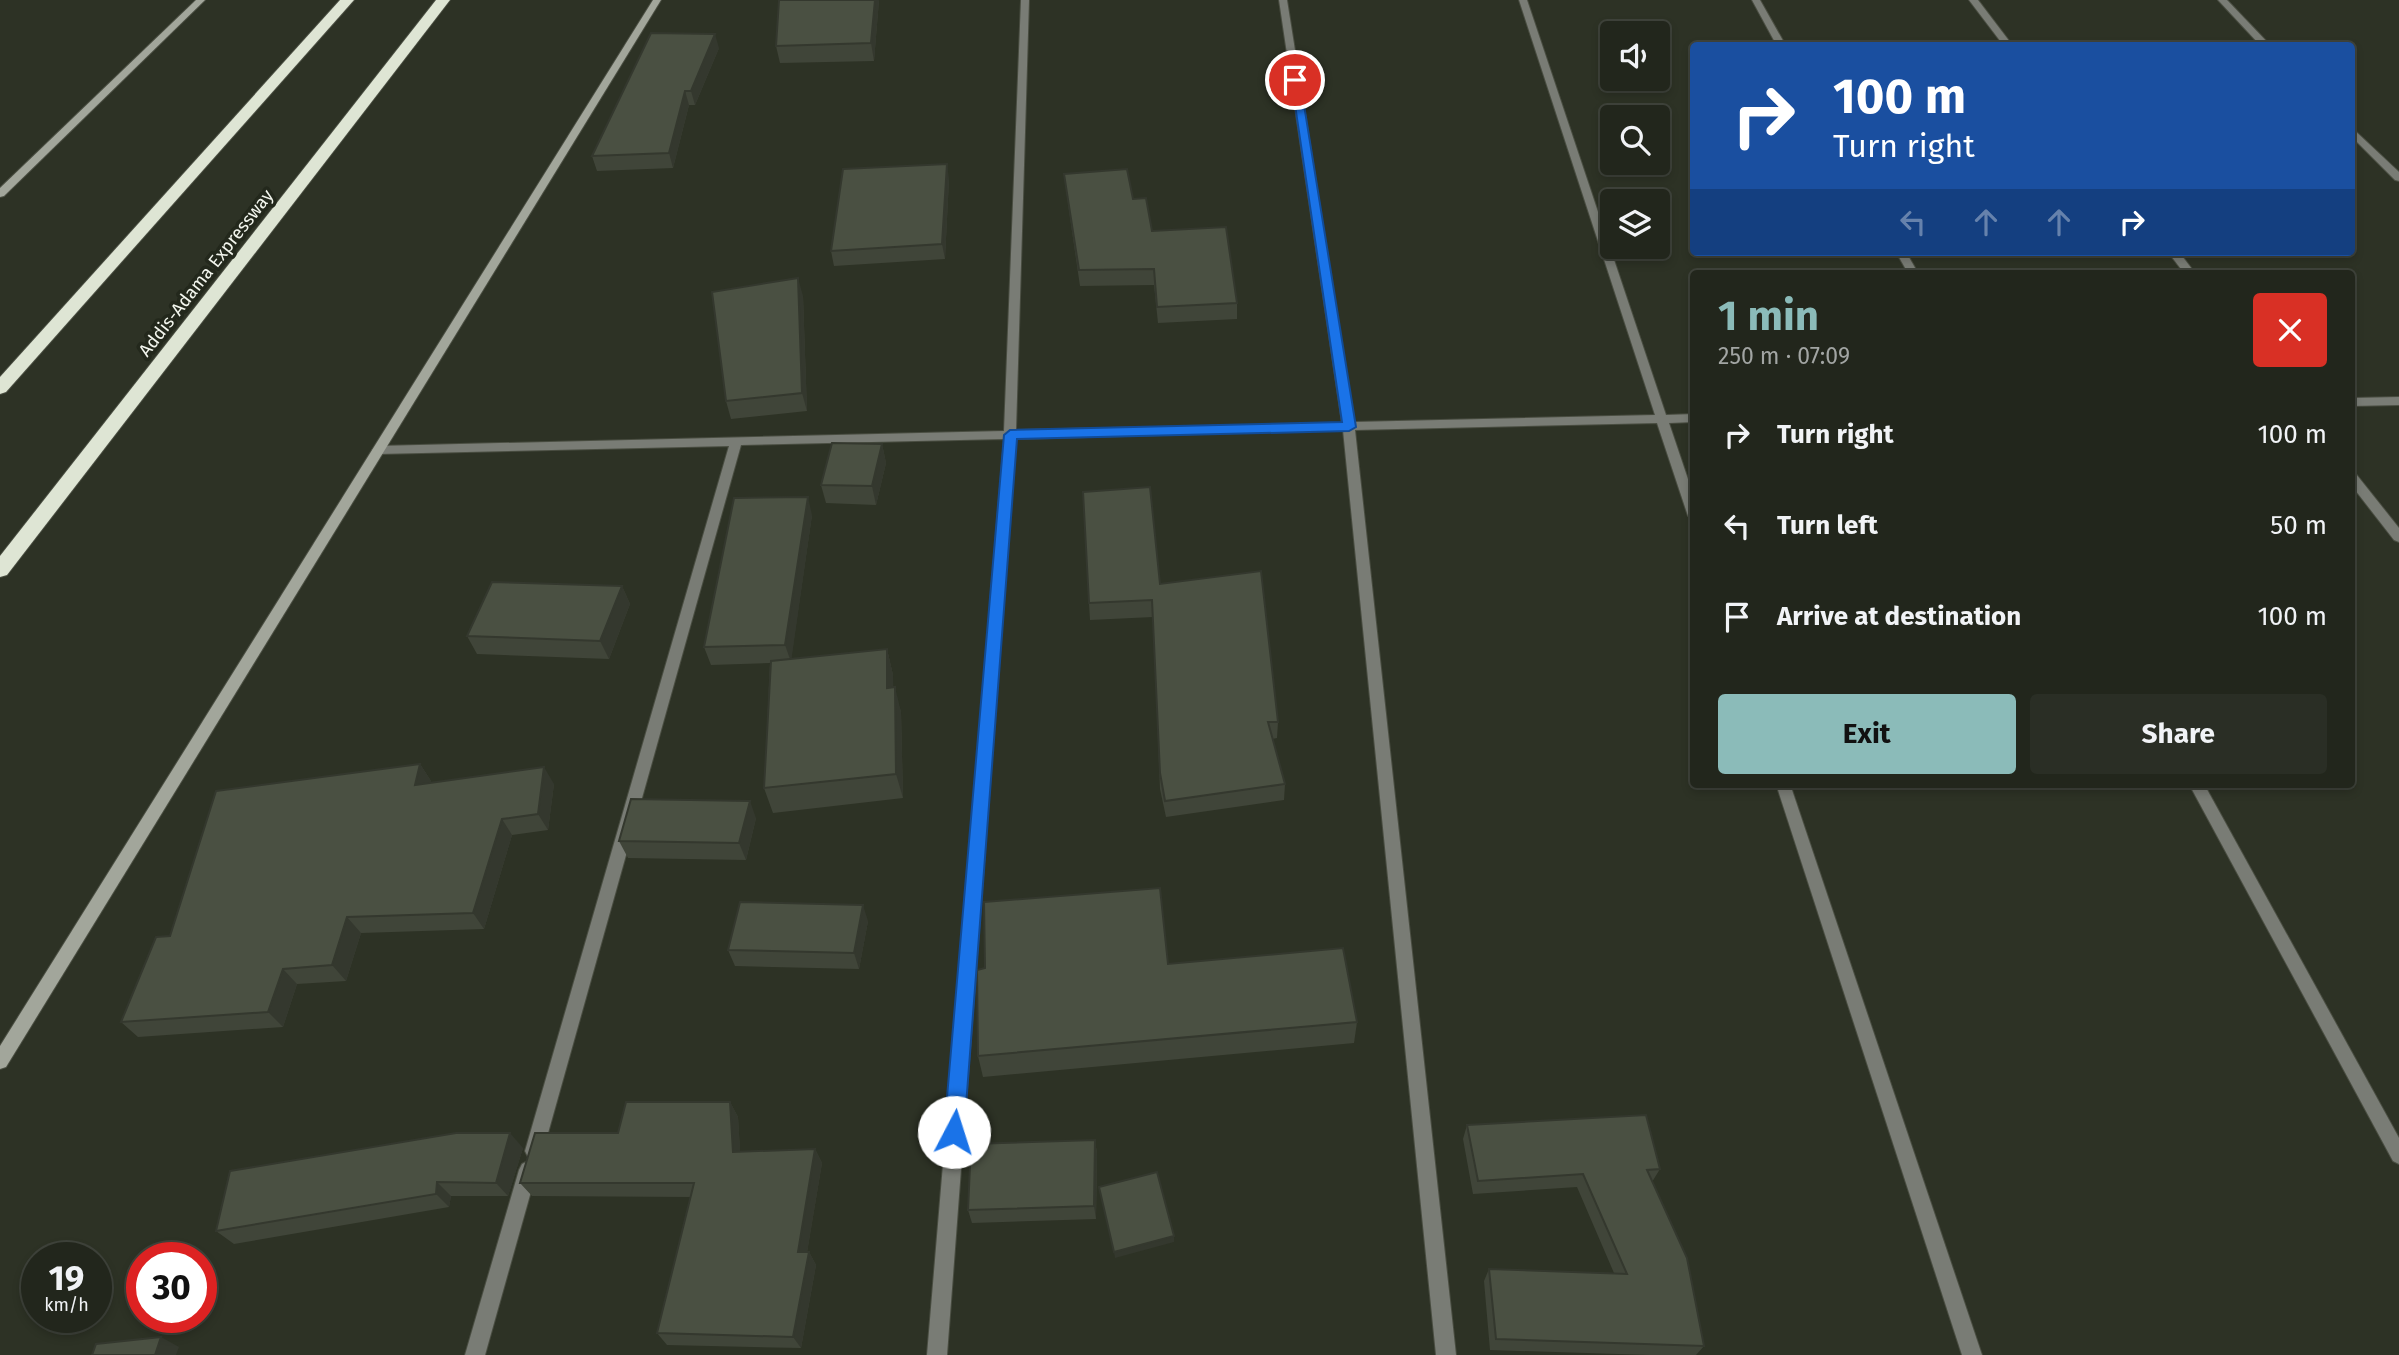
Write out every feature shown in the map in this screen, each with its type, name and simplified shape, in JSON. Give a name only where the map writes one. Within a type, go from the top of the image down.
[{"type":"highway","points":[[0,388],[347,0]]},
{"type":"highway","name":"Addis-Adama Expressway","points":[[0,570],[443,0]]},
{"type":"street","points":[[0,194],[201,0]]},
{"type":"street","points":[[0,1061],[657,0]]},
{"type":"street","points":[[937,1355],[1010,435],[1025,0]]},
{"type":"street","points":[[1283,0],[1349,427],[1446,1355]]},
{"type":"street","points":[[1523,0],[1690,504]]},
{"type":"street","points":[[1756,0],[1780,42]]},
{"type":"street","points":[[1973,0],[2006,42]]},
{"type":"street","points":[[2222,0],[2263,42]]},
{"type":"street","points":[[2355,134],[2399,178]]},
{"type":"street","points":[[2176,256],[2188,270]]},
{"type":"street","points":[[2355,402],[2399,401]]},
{"type":"street","points":[[378,450],[1690,418]]},
{"type":"street","points":[[475,1355],[736,442]]},
{"type":"street","points":[[2355,482],[2399,537]]},
{"type":"street","points":[[1784,788],[1972,1355]]},
{"type":"street","points":[[2198,788],[2399,1155]]},
{"type":"building","points":[[779,0],[875,0],[871,43],[776,46]]},
{"type":"building","points":[[651,33],[715,34],[691,91],[685,91],[669,153],[592,156]]},
{"type":"building","points":[[947,164],[942,244],[831,251],[843,169]]},
{"type":"building","points":[[1127,169],[1133,199],[1146,198],[1152,231],[1226,227],[1237,303],[1157,307],[1154,269],[1079,270],[1064,174]]},
{"type":"building","points":[[798,278],[802,393],[726,401],[712,292]]},
{"type":"building","points":[[832,443],[882,444],[872,486],[821,485]]},
{"type":"building","points":[[1150,487],[1160,584],[1261,571],[1278,722],[1268,722],[1285,784],[1165,801],[1160,773],[1152,600],[1089,603],[1083,492]]},
{"type":"building","points":[[808,497],[785,645],[704,647],[734,498]]},
{"type":"building","points":[[492,582],[622,586],[600,641],[467,636]]},
{"type":"building","points":[[887,649],[887,688],[895,687],[896,774],[764,788],[771,661]]},
{"type":"building","points":[[420,764],[415,785],[544,767],[538,814],[502,819],[473,913],[347,917],[332,965],[283,969],[268,1012],[121,1022],[156,937],[170,936],[216,791]]},
{"type":"building","points":[[631,799],[750,801],[739,843],[619,841]]},
{"type":"building","points":[[1160,888],[1168,964],[1343,948],[1357,1022],[978,1056],[977,970],[985,968],[984,902]]},
{"type":"building","points":[[740,902],[863,905],[854,953],[728,950]]},
{"type":"building","points":[[626,1102],[730,1102],[733,1152],[815,1149],[798,1252],[809,1252],[793,1337],[657,1333],[694,1183],[520,1183],[535,1133],[618,1133]]},
{"type":"building","points":[[1646,1115],[1660,1169],[1647,1170],[1687,1258],[1704,1346],[1496,1339],[1489,1269],[1627,1274],[1583,1174],[1478,1181],[1467,1125]]},
{"type":"building","points":[[456,1133],[510,1133],[496,1183],[437,1182],[436,1194],[216,1231],[230,1171]]},
{"type":"building","points":[[1095,1140],[1094,1206],[968,1210],[971,1144]]},
{"type":"building","points":[[1157,1172],[1174,1236],[1114,1252],[1099,1187]]},
{"type":"building","points":[[161,1337],[155,1355],[92,1355],[96,1344]]},
{"type":"route","points":[[954,1132],[1010,435],[1349,427],[1295,80]]}]
